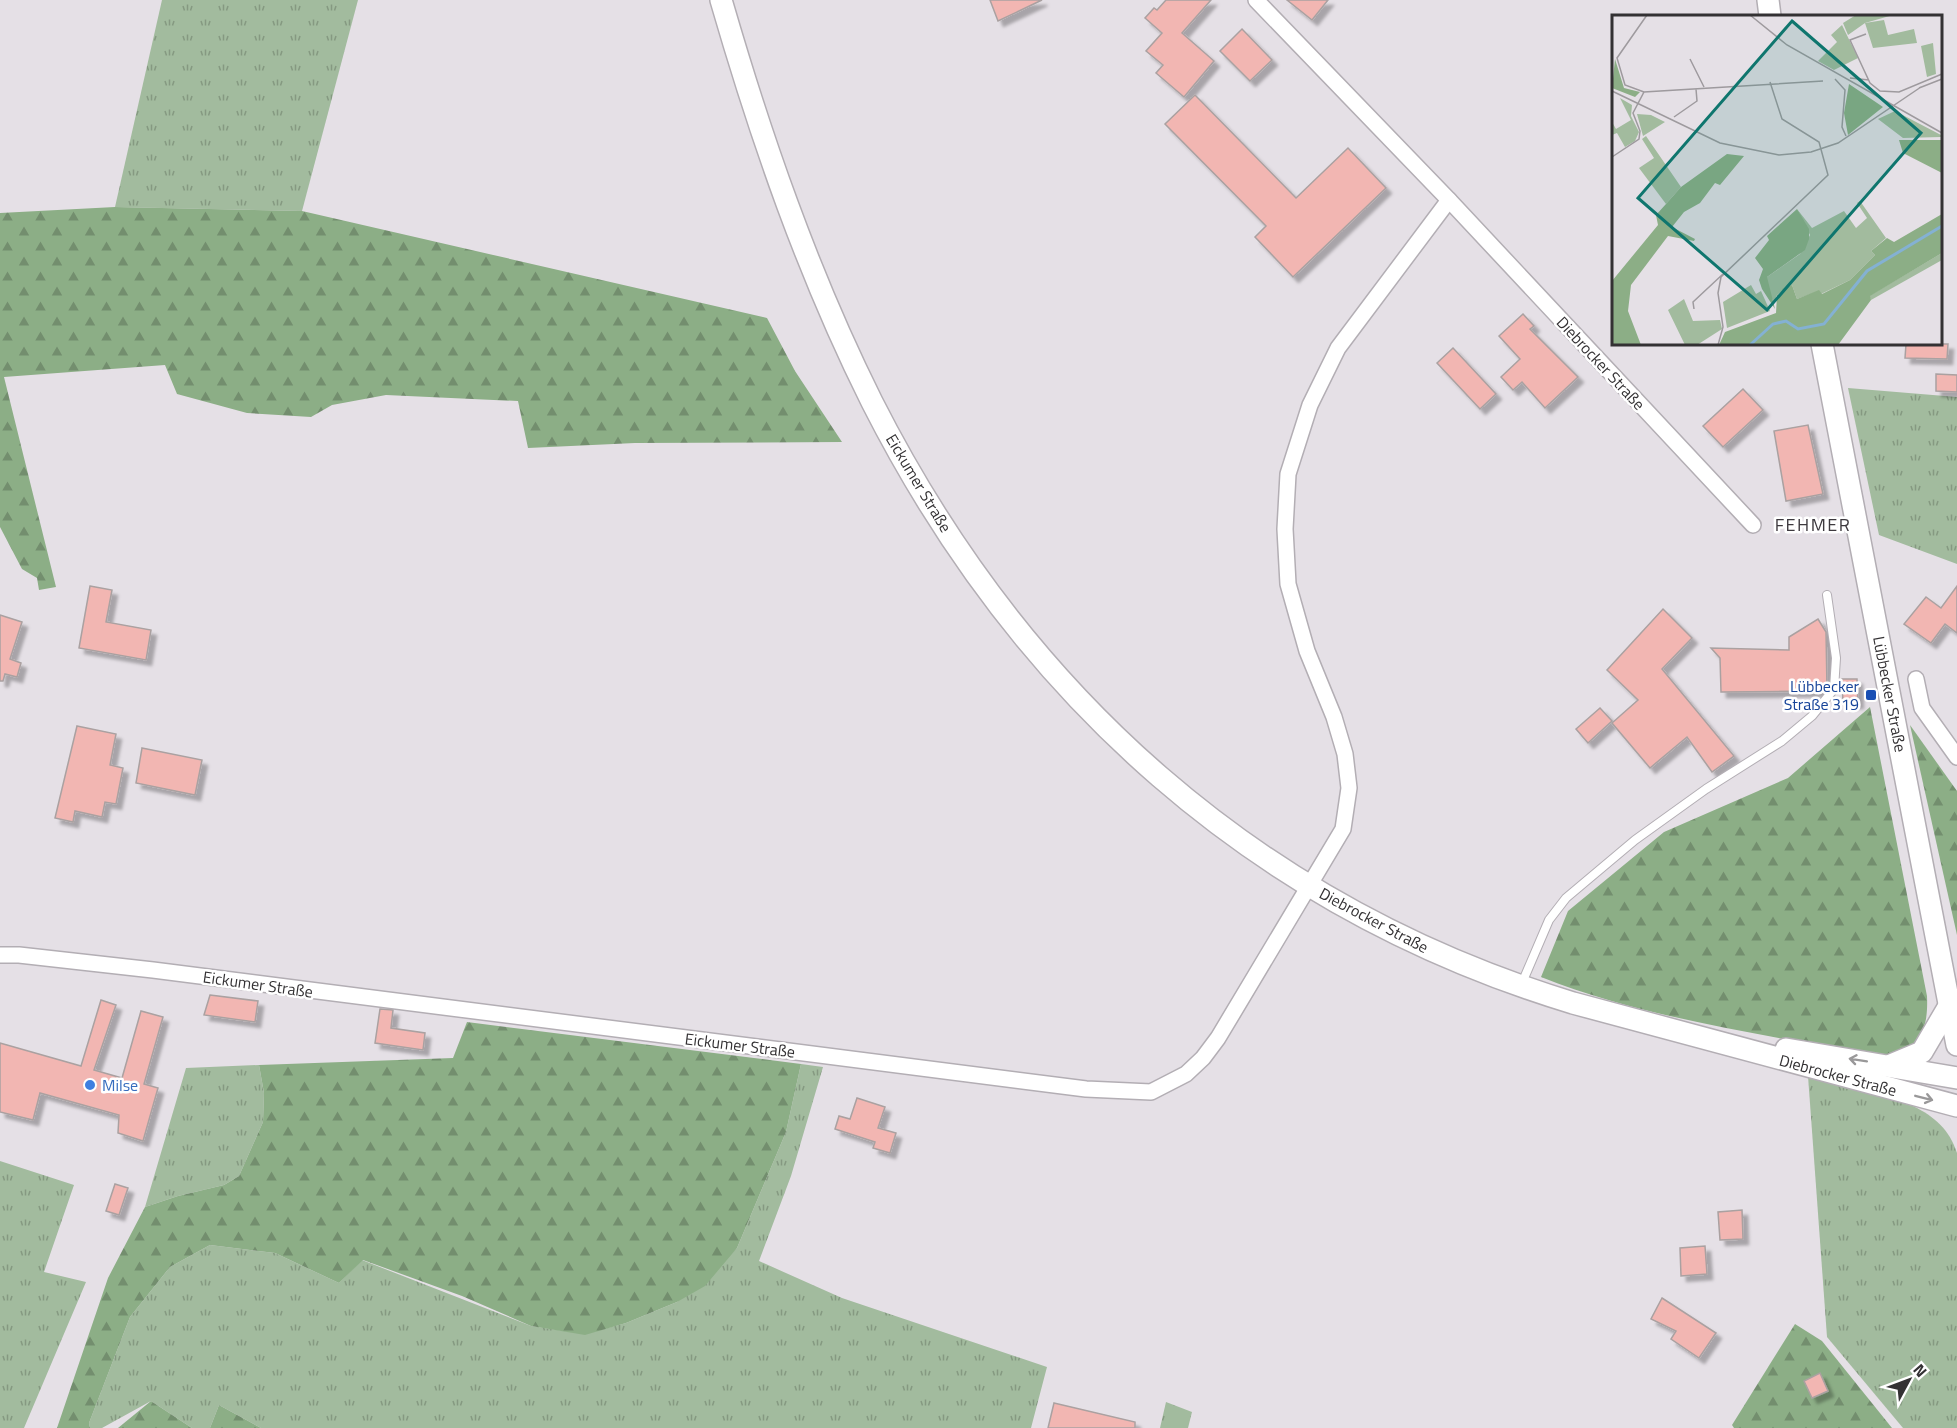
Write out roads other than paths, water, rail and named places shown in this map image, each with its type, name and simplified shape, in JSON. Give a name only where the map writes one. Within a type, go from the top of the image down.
[{"type":"main road","name":"Eickumer Straße","points":[[721,0],[758,123],[791,218],[829,310],[873,403],[921,490],[975,574],[1037,654],[1081,703],[1179,795],[1272,864],[1309,886]]},
{"type":"main road","points":[[1768,0],[1770,15]]},
{"type":"main road","name":"Lübbecker Straße","points":[[1822,345],[1957,1044]]},
{"type":"main road","name":"Diebrocker Straße","points":[[1309,886],[1382,927],[1442,956],[1521,987],[1685,1034],[1957,1106]]},
{"type":"main road","points":[[1891,1065],[1922,1052],[1949,1006]]},
{"type":"main road","name":"Diebrocker Straße","points":[[1685,1034],[1891,1065],[1957,1078]]},
{"type":"street","name":"Diebrocker Straße","points":[[1256,0],[1449,200],[1753,525]]},
{"type":"street","name":"Diebrocker Straße","points":[[1309,886],[1343,829],[1349,788],[1345,754],[1334,717],[1308,651],[1288,584],[1285,529],[1288,474],[1300,434],[1338,348],[1449,200]]},
{"type":"street","points":[[1916,679],[1922,708],[1957,757]]},
{"type":"street","name":"Eickumer Straße","points":[[1,955],[153,970],[1086,1089],[1151,1092],[1186,1074],[1203,1058],[1218,1038],[1309,886]]},
{"type":"lane","points":[[1521,987],[1549,920],[1566,898],[1635,840],[1706,789],[1782,741],[1812,716],[1834,689],[1836,657],[1827,595]]},
{"type":"place","name":"Lübbecker Straße 319","points":[[1871,695]]},
{"type":"place","name":"Milse","points":[[90,1085]]},
{"type":"district","name":"FEHMER","points":[[1813,525]]}]
